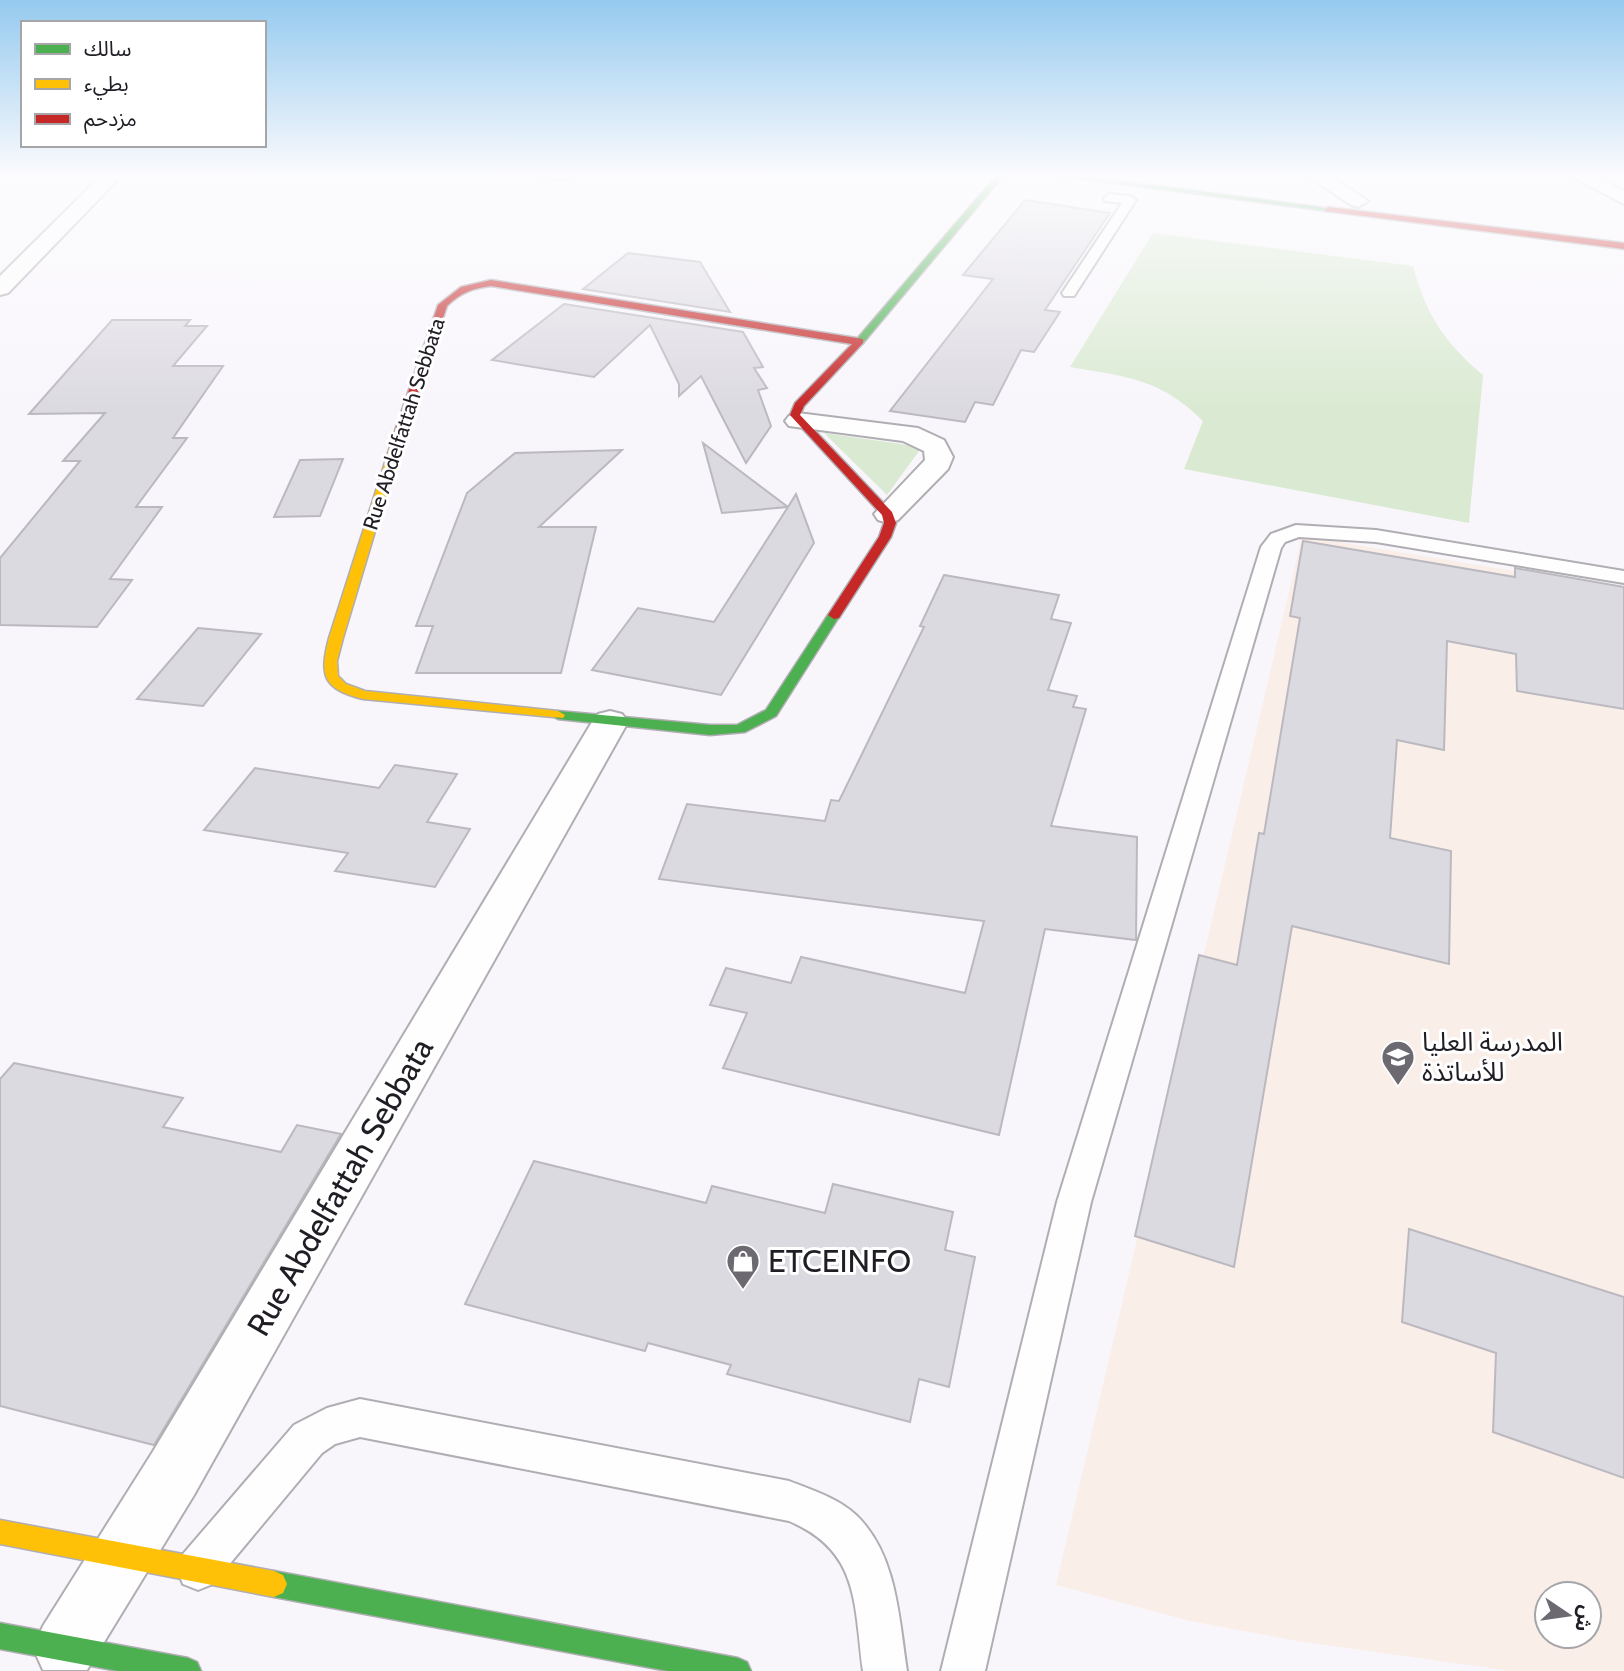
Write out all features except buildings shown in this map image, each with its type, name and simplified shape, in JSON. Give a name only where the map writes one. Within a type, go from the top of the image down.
[{"type":"street","points":[[0,288],[35,253]]},
{"type":"street","points":[[798,421],[909,434],[935,446],[940,457],[938,463],[888,514],[798,421],[795,415],[799,405],[859,342],[935,253]]},
{"type":"street","name":"Rue Abdelfattah Sebbata","points":[[859,342],[491,283],[464,288],[451,295],[443,306],[403,423],[328,665],[330,678],[338,688],[363,695],[610,722],[710,730],[740,729],[771,713],[885,537],[890,523],[888,514]]},
{"type":"street","name":"Rue Abdelfattah Sebbata","points":[[65,1648],[180,1462],[610,722]]},
{"type":"street","points":[[0,1532],[738,1671]]},
{"type":"street","points":[[0,1636],[188,1671]]},
{"type":"lane","points":[[1069,293],[1095,253]]},
{"type":"lane","points":[[963,1671],[1074,1202],[1271,547],[1278,538],[1296,531],[1326,531],[1376,536],[1624,577]]},
{"type":"lane","points":[[198,1570],[308,1439],[327,1427],[360,1418],[789,1502],[817,1510],[843,1529],[866,1564],[885,1671]]},
{"type":"shaded area","name":"المدرسة العليا للأساتذة","points":[[1302,536],[1624,589],[1624,1671],[1511,1671],[1297,1641],[1190,1621],[1056,1585]]},
{"type":"green space","points":[[1141,253],[1310,253],[1413,266],[1424,299],[1439,327],[1458,351],[1483,375],[1469,523],[1184,469],[1203,421],[1172,396],[1157,388],[1126,377],[1070,367]]},
{"type":"green space","points":[[824,433],[922,447],[887,495]]},
{"type":"traffic: fast","points":[[860,341],[935,253]]},
{"type":"traffic: fast","points":[[558,715],[710,730],[740,729],[771,713],[834,615]]},
{"type":"traffic: fast","points":[[274,1584],[738,1671]]},
{"type":"traffic: fast","points":[[0,1636],[188,1671]]},
{"type":"traffic: slow","points":[[401,428],[336,638],[330,661],[331,677],[341,687],[363,695],[558,715]]},
{"type":"traffic: slow","points":[[0,1532],[274,1584]]},
{"type":"traffic: jam","points":[[401,428],[443,305],[464,289],[477,285],[491,283],[859,342]]},
{"type":"traffic: jam","points":[[834,615],[885,537],[890,523],[888,514],[795,415],[799,405],[860,341]]},
{"type":"place","name":"المدرسة العليا للأساتذة","points":[[1398,1087]]},
{"type":"place","name":"ETCEINFO","points":[[743,1291]]}]
